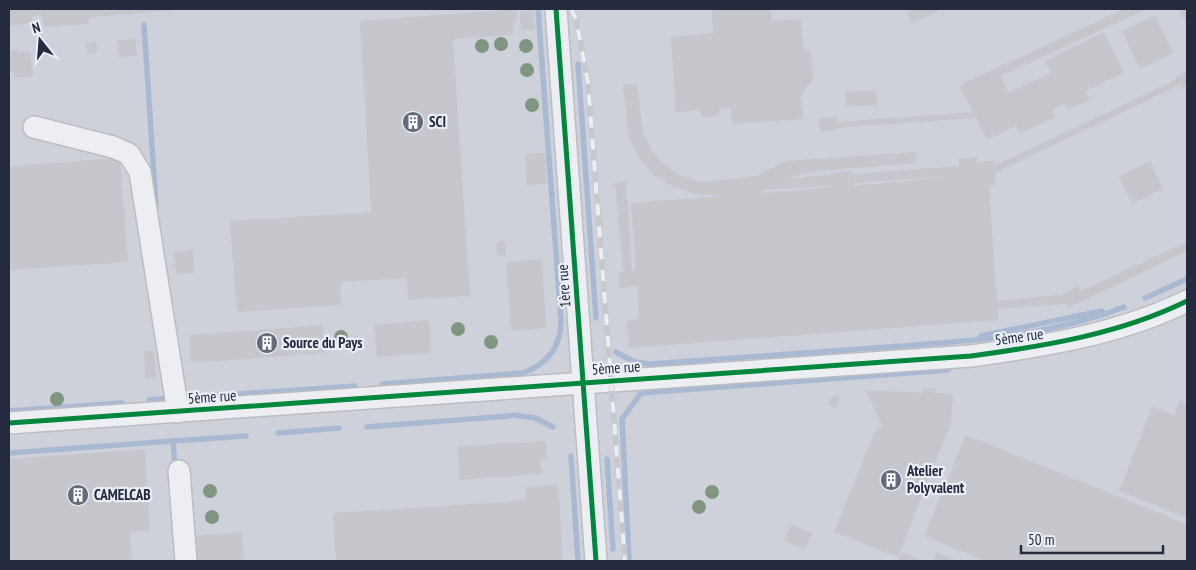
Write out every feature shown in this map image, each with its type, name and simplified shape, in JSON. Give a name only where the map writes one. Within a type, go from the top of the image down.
[{"type":"street","name":"1ère rue","points":[[556,9],[596,561]]},
{"type":"street","points":[[34,126],[113,147],[128,154],[140,172],[178,412]]},
{"type":"street","name":"5ème rue","points":[[9,424],[988,353],[1051,345],[1114,329],[1187,301]]},
{"type":"street","points":[[178,471],[186,561]]},
{"type":"shaded area","points":[[9,9],[1187,9],[1187,561],[9,561]]},
{"type":"building","points":[[9,9],[177,10],[103,16],[89,19],[89,24],[44,27],[41,15],[32,17],[33,22],[9,27]]},
{"type":"building","name":"SCI","points":[[516,9],[517,22],[513,22],[513,35],[453,39],[470,296],[408,300],[407,278],[340,282],[341,305],[237,312],[230,221],[371,212],[360,21]]},
{"type":"building","points":[[712,9],[771,9],[772,21],[801,19],[804,50],[811,50],[813,81],[805,89],[801,97],[804,119],[732,124],[731,108],[719,109],[719,116],[701,117],[700,110],[676,112],[671,37],[713,33]]},
{"type":"building","points":[[906,9],[942,9],[912,23]]},
{"type":"building","points":[[1124,9],[1147,9],[1001,76],[1008,93],[1051,73],[1045,61],[1104,32],[1124,73],[1085,91],[1090,100],[1068,110],[1065,104],[1052,110],[1056,117],[1020,134],[1016,126],[987,140],[976,118],[838,128],[838,130],[820,132],[819,118],[837,117],[837,122],[973,112],[960,87],[964,83]]},
{"type":"building","points":[[1179,9],[1187,9],[1187,26]]},
{"type":"building","points":[[533,10],[535,30],[521,31],[520,11]]},
{"type":"building","points":[[1155,16],[1173,53],[1140,69],[1122,31]]},
{"type":"building","points":[[136,39],[137,56],[119,57],[117,40]]},
{"type":"building","points":[[96,42],[97,53],[87,54],[85,43]]},
{"type":"building","points":[[17,49],[17,52],[30,51],[33,77],[14,78],[13,71],[9,72],[9,50]]},
{"type":"building","points":[[1187,71],[1187,86],[1181,89],[1180,85],[995,173],[996,185],[989,185],[997,301],[1061,295],[1078,286],[1080,291],[1187,242],[1187,251],[1068,308],[1066,304],[998,309],[998,320],[629,348],[627,321],[639,319],[637,286],[620,288],[619,272],[623,272],[615,183],[626,181],[632,271],[636,271],[631,203],[722,196],[695,194],[673,187],[654,175],[640,159],[629,138],[623,84],[637,84],[643,133],[662,163],[679,175],[697,181],[713,181],[756,176],[785,161],[916,152],[917,163],[819,171],[781,179],[831,175],[830,173],[852,171],[852,174],[959,166],[959,159],[976,157],[977,162],[993,161],[994,166],[1177,79],[1176,77]],"holes":[[[960,176],[854,186],[853,183]],[[832,187],[761,193],[764,190]]]},
{"type":"building","points":[[876,90],[877,105],[846,107],[845,92]]},
{"type":"building","points":[[545,153],[547,184],[527,185],[525,154]]},
{"type":"building","points":[[120,158],[128,262],[9,270],[9,166]]},
{"type":"building","points":[[1150,161],[1163,189],[1132,204],[1119,176]]},
{"type":"building","points":[[499,241],[505,241],[506,255],[497,256],[496,244]]},
{"type":"building","points":[[193,250],[194,273],[176,274],[174,252]]},
{"type":"building","points":[[542,259],[546,328],[511,331],[506,262]]},
{"type":"building","points":[[429,320],[431,353],[377,357],[374,325]]},
{"type":"building","name":"Source du Pays","points":[[323,325],[324,338],[345,337],[346,347],[325,349],[325,353],[191,363],[189,335]]},
{"type":"building","points":[[144,351],[154,351],[156,378],[145,378]]},
{"type":"building","name":"Atelier Polyvalent","points":[[923,388],[935,388],[935,393],[953,394],[951,423],[898,557],[834,532],[877,426],[883,428],[866,390],[922,393]]},
{"type":"building","points":[[832,396],[840,397],[836,407],[828,405]]},
{"type":"building","points":[[1180,400],[1187,403],[1187,518],[1119,491],[1152,407],[1174,415]]},
{"type":"building","points":[[966,435],[1187,524],[1187,561],[985,561],[924,536]]},
{"type":"building","points":[[546,441],[547,458],[540,459],[542,474],[460,480],[458,446]]},
{"type":"building","name":"CAMELCAB","points":[[145,449],[150,531],[130,532],[132,561],[9,561],[9,459]]},
{"type":"building","points":[[558,484],[563,561],[336,561],[333,513],[506,502],[526,499],[525,487]]},
{"type":"building","points":[[791,525],[812,533],[805,549],[784,541]]},
{"type":"building","points":[[242,532],[244,561],[194,561],[192,536]]},
{"type":"building","points":[[901,552],[920,559],[919,561],[897,561]]},
{"type":"building","points":[[937,552],[958,561],[933,561]]},
{"type":"waterway","points":[[382,384],[523,373],[539,365],[555,347],[561,321],[538,9]]},
{"type":"waterway","points":[[144,25],[156,207]]},
{"type":"waterway","points":[[578,64],[596,318]]},
{"type":"waterway","points":[[1145,298],[1187,279]]},
{"type":"waterway","points":[[616,352],[634,362],[650,364],[969,341],[1063,326],[1124,307]]},
{"type":"waterway","points":[[981,336],[1102,311]]},
{"type":"waterway","points":[[629,561],[622,419],[641,393],[948,370]]},
{"type":"waterway","points":[[181,398],[355,386]]},
{"type":"waterway","points":[[149,400],[172,398]]},
{"type":"waterway","points":[[9,411],[122,403]]},
{"type":"waterway","points":[[513,415],[535,418],[553,427]]},
{"type":"waterway","points":[[367,427],[509,416]]},
{"type":"waterway","points":[[278,433],[339,428]]},
{"type":"waterway","points":[[175,468],[173,441],[246,436]]},
{"type":"waterway","points":[[9,453],[173,441]]},
{"type":"waterway","points":[[571,456],[578,561]]},
{"type":"waterway","points":[[607,459],[613,549]]},
{"type":"railway","points":[[571,9],[576,19],[588,83],[625,561]]},
{"type":"cycle path","points":[[556,9],[596,561]]},
{"type":"cycle path","points":[[9,423],[971,356],[1027,348],[1082,337],[1135,322],[1187,301]]},
{"type":"place","name":"SCI","points":[[413,122]]},
{"type":"place","name":"Source du Pays","points":[[267,343]]},
{"type":"place","name":"Atelier Polyvalent","points":[[891,480]]},
{"type":"place","name":"CAMELCAB","points":[[78,495]]}]
